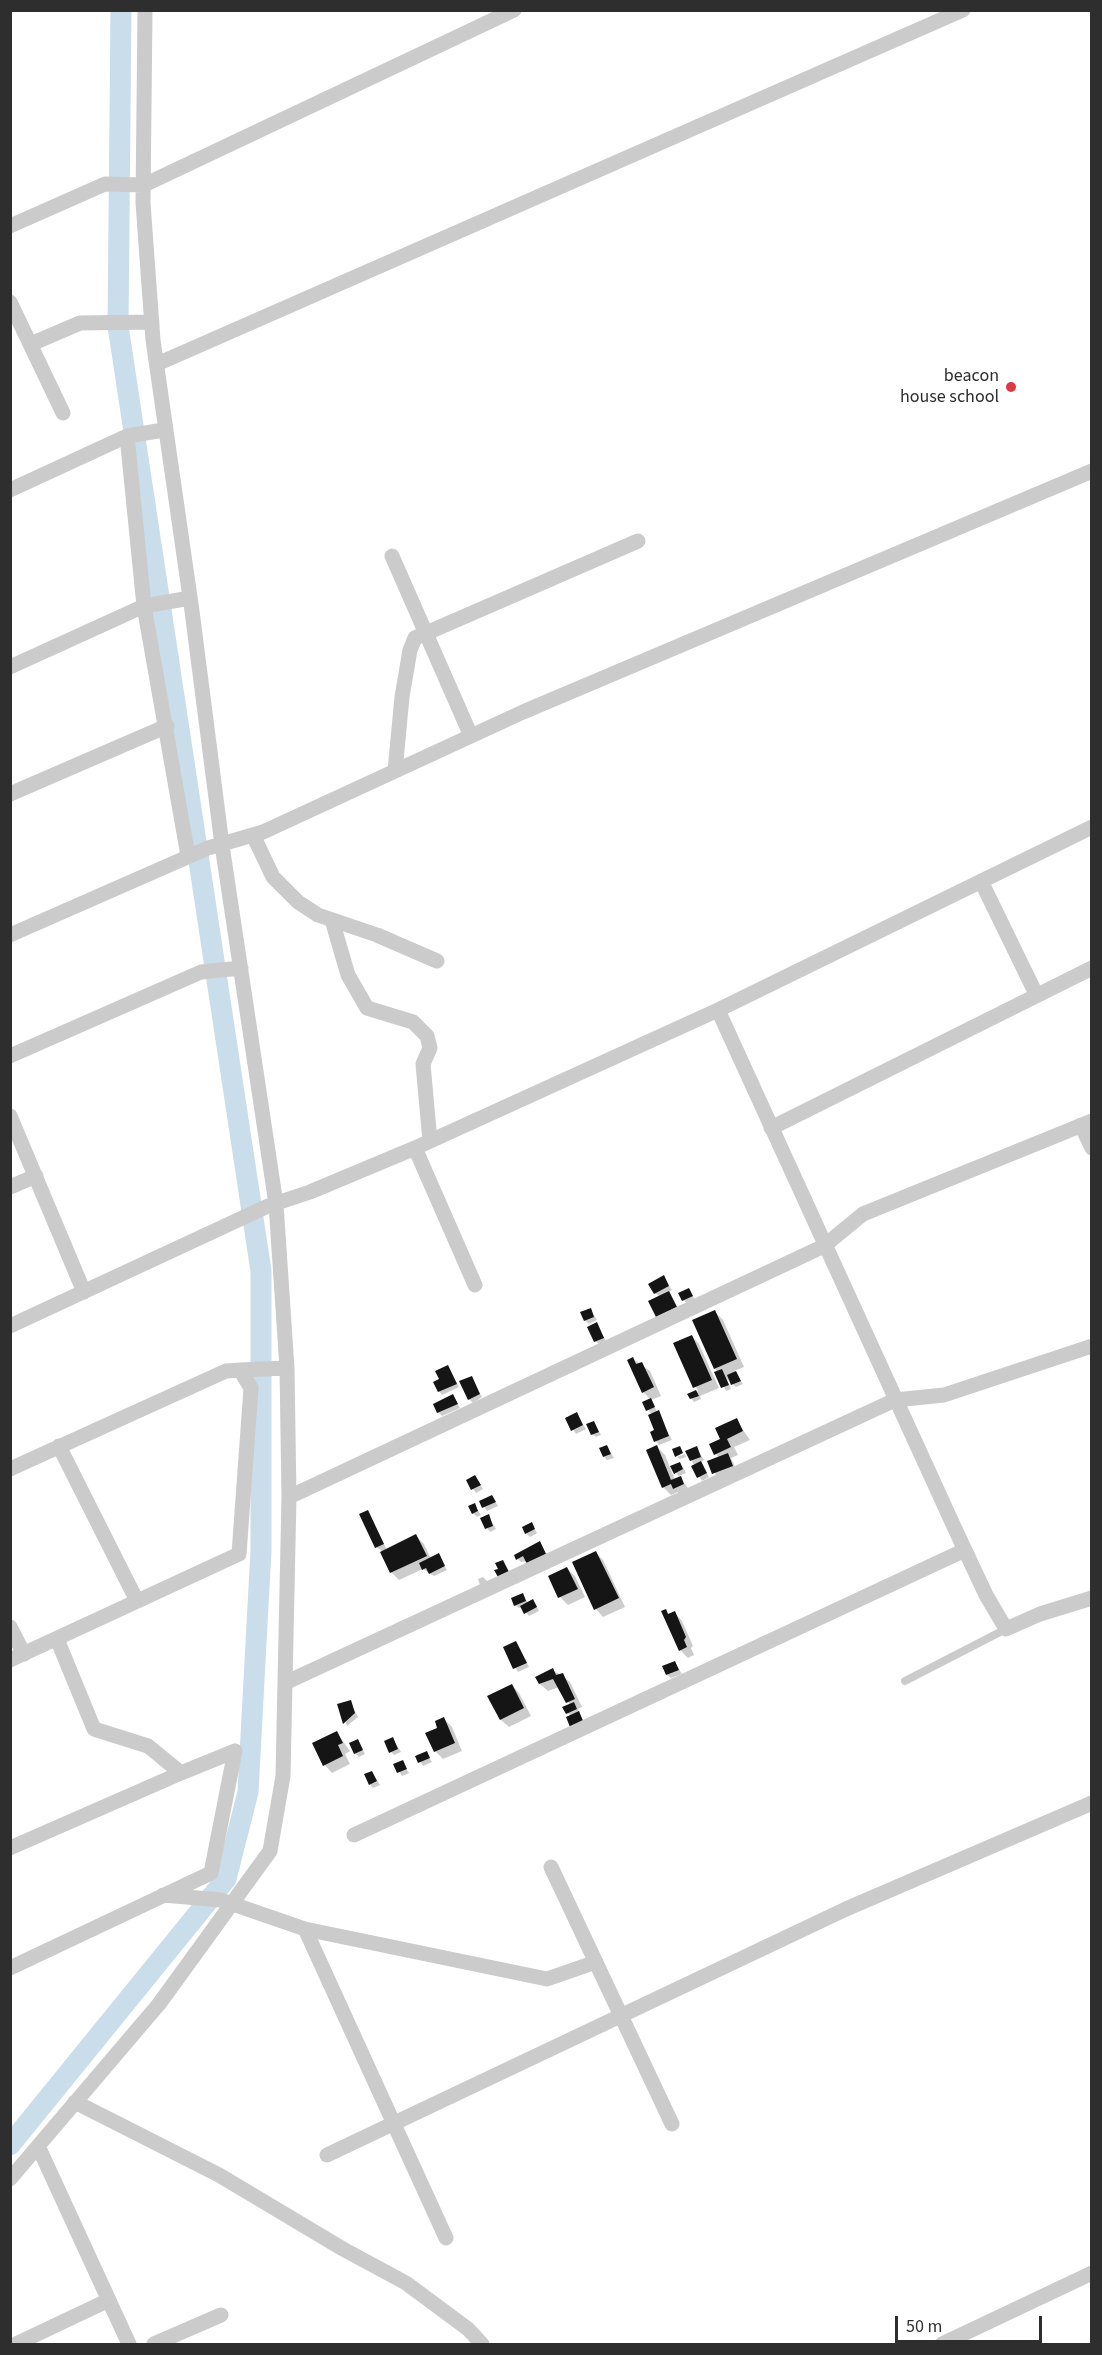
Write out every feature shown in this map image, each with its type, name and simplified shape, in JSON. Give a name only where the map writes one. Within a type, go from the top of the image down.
[{"type":"street","points":[[10,2179],[159,2004],[226,1902],[270,1851],[283,1776],[289,1497],[287,1368],[272,1205],[241,968],[215,846],[183,599],[152,322],[144,185],[145,10]]},
{"type":"street","points":[[10,226],[105,184],[144,185],[514,10]]},
{"type":"street","points":[[157,364],[963,10]]},
{"type":"street","points":[[10,302],[63,413]]},
{"type":"street","points":[[31,344],[80,323],[152,322]]},
{"type":"street","points":[[10,490],[127,436],[164,430]]},
{"type":"street","points":[[127,436],[144,606],[167,726],[188,856]]},
{"type":"street","points":[[10,935],[188,856],[253,835],[471,736],[879,559],[1092,471]]},
{"type":"street","points":[[395,771],[410,650],[415,638],[638,541]]},
{"type":"street","points":[[392,556],[471,736]]},
{"type":"street","points":[[10,668],[144,606],[183,599]]},
{"type":"street","points":[[10,794],[167,726]]},
{"type":"street","points":[[10,1326],[272,1205],[430,1142],[718,1010],[1092,827]]},
{"type":"street","points":[[253,835],[273,877],[298,902],[332,920],[377,935],[437,961]]},
{"type":"street","points":[[981,881],[1036,994]]},
{"type":"street","points":[[332,920],[348,975],[367,1008],[413,1022],[427,1036],[430,1048],[423,1064],[430,1142]]},
{"type":"street","points":[[10,1056],[201,972],[241,968]]},
{"type":"street","points":[[771,1128],[1092,968]]},
{"type":"street","points":[[718,1010],[895,1400],[965,1550],[1006,1629],[1040,1614],[1092,1598]]},
{"type":"street","points":[[10,1116],[84,1292]]},
{"type":"street","points":[[289,1497],[824,1246],[863,1214],[1086,1123],[1092,1148]]},
{"type":"street","points":[[415,1148],[475,1285]]},
{"type":"street","points":[[10,1187],[36,1176]]},
{"type":"street","points":[[286,1682],[895,1400],[944,1395],[1092,1346]]},
{"type":"street","points":[[10,1469],[226,1371],[271,1371],[287,1368]]},
{"type":"street","points":[[10,1628],[17,1657],[239,1554],[251,1388],[247,1370]]},
{"type":"street","points":[[59,1446],[137,1601]]},
{"type":"street","points":[[354,1835],[965,1550]]},
{"type":"street","points":[[57,1639],[94,1729],[148,1746],[181,1773]]},
{"type":"street","points":[[10,1848],[235,1751],[211,1873],[10,1968]]},
{"type":"street","points":[[327,2155],[846,1909],[1092,1803]]},
{"type":"street","points":[[551,1867],[672,2124]]},
{"type":"street","points":[[164,1895],[226,1902],[305,1929],[547,1979],[596,1962]]},
{"type":"street","points":[[305,1929],[446,2238]]},
{"type":"street","points":[[75,2102],[219,2175],[343,2249],[406,2283],[468,2330],[482,2344]]},
{"type":"street","points":[[38,2146],[129,2344]]},
{"type":"street","points":[[942,2344],[1092,2273]]},
{"type":"street","points":[[16,2344],[109,2300]]},
{"type":"street","points":[[154,2344],[221,2315]]},
{"type":"lane","points":[[905,1681],[1006,1629]]},
{"type":"building","points":[[664,1275],[669,1286],[654,1294],[648,1284]]},
{"type":"building","points":[[689,1288],[693,1296],[682,1301],[678,1293]]},
{"type":"building","points":[[669,1291],[677,1307],[656,1317],[648,1301]]},
{"type":"building","points":[[591,1308],[594,1317],[584,1321],[580,1312]]},
{"type":"building","points":[[715,1310],[737,1359],[714,1369],[692,1320]]},
{"type":"building","points":[[597,1322],[604,1338],[594,1342],[587,1327]]},
{"type":"building","points":[[692,1335],[712,1380],[693,1388],[673,1343]]},
{"type":"building","points":[[633,1357],[636,1364],[642,1362],[654,1387],[642,1393],[627,1360]]},
{"type":"building","points":[[448,1365],[457,1384],[438,1392],[433,1382],[439,1379],[435,1371]]},
{"type":"building","points":[[722,1369],[729,1385],[721,1388],[714,1372]]},
{"type":"building","points":[[736,1371],[741,1381],[731,1385],[727,1375]]},
{"type":"building","points":[[472,1376],[480,1394],[468,1400],[459,1381]]},
{"type":"building","points":[[696,1390],[699,1396],[690,1399],[687,1394]]},
{"type":"building","points":[[453,1394],[458,1404],[437,1413],[433,1404]]},
{"type":"building","points":[[651,1398],[655,1407],[646,1411],[642,1402]]},
{"type":"building","points":[[659,1410],[669,1436],[654,1442],[650,1432],[654,1430],[648,1415]]},
{"type":"building","points":[[577,1412],[583,1425],[571,1431],[565,1418]]},
{"type":"building","points":[[737,1418],[743,1431],[727,1439],[731,1447],[714,1455],[709,1444],[720,1439],[715,1428]]},
{"type":"building","points":[[594,1421],[599,1432],[591,1435],[586,1424]]},
{"type":"building","points":[[607,1445],[611,1454],[603,1457],[599,1448]]},
{"type":"building","points":[[657,1445],[671,1480],[681,1476],[684,1484],[673,1489],[671,1484],[662,1488],[646,1450]]},
{"type":"building","points":[[680,1446],[683,1453],[675,1457],[672,1449]]},
{"type":"building","points":[[697,1446],[701,1457],[690,1461],[685,1451]]},
{"type":"building","points":[[728,1453],[733,1466],[712,1474],[707,1461]]},
{"type":"building","points":[[701,1461],[707,1473],[697,1478],[691,1466]]},
{"type":"building","points":[[680,1462],[683,1469],[674,1474],[670,1466]]},
{"type":"building","points":[[475,1475],[481,1485],[471,1490],[466,1480]]},
{"type":"building","points":[[492,1495],[496,1502],[482,1508],[479,1501]]},
{"type":"building","points":[[475,1503],[478,1511],[472,1514],[468,1506]]},
{"type":"building","points":[[368,1510],[384,1544],[375,1548],[359,1514]]},
{"type":"building","points":[[489,1514],[493,1526],[485,1529],[480,1518]]},
{"type":"building","points":[[532,1522],[535,1529],[525,1534],[522,1527]]},
{"type":"building","points":[[416,1534],[427,1556],[390,1573],[380,1552]]},
{"type":"building","points":[[540,1541],[546,1554],[527,1564],[523,1556],[516,1560],[514,1555]]},
{"type":"building","points":[[596,1551],[619,1598],[594,1610],[572,1562]]},
{"type":"building","points":[[439,1553],[445,1566],[429,1574],[426,1568],[422,1570],[419,1563]]},
{"type":"building","points":[[503,1560],[509,1572],[498,1577],[494,1570],[498,1569],[495,1563]]},
{"type":"building","points":[[567,1567],[578,1589],[558,1598],[548,1576]]},
{"type":"building","points":[[523,1593],[526,1601],[514,1606],[511,1598]]},
{"type":"building","points":[[533,1599],[537,1607],[524,1614],[520,1606]]},
{"type":"building","points":[[666,1609],[668,1614],[675,1611],[686,1637],[684,1640],[687,1647],[679,1651],[661,1611]]},
{"type":"building","points":[[516,1641],[527,1663],[513,1669],[503,1647]]},
{"type":"building","points":[[675,1661],[679,1670],[666,1675],[662,1666]]},
{"type":"building","points":[[553,1668],[556,1675],[563,1673],[575,1699],[566,1703],[553,1679],[539,1684],[535,1677]]},
{"type":"building","points":[[512,1684],[524,1708],[500,1720],[487,1696]]},
{"type":"building","points":[[351,1700],[355,1713],[343,1724],[337,1704]]},
{"type":"building","points":[[574,1702],[577,1709],[566,1714],[562,1707]]},
{"type":"building","points":[[579,1711],[583,1721],[570,1727],[566,1717]]},
{"type":"building","points":[[444,1717],[455,1743],[434,1752],[425,1733],[437,1728],[435,1721]]},
{"type":"building","points":[[337,1731],[343,1743],[338,1745],[343,1756],[323,1766],[312,1743]]},
{"type":"building","points":[[393,1737],[398,1749],[389,1753],[384,1741]]},
{"type":"building","points":[[358,1739],[363,1750],[354,1754],[349,1743]]},
{"type":"building","points":[[427,1751],[430,1758],[418,1763],[415,1756]]},
{"type":"building","points":[[403,1760],[407,1769],[397,1773],[393,1764]]},
{"type":"building","points":[[372,1771],[377,1781],[369,1785],[364,1774]]},
{"type":"waterway","points":[[10,2145],[226,1879],[248,1792],[261,1550],[261,1271],[118,326],[121,10]]},
{"type":"place","name":"beacon house school","points":[[1011,387]]}]
